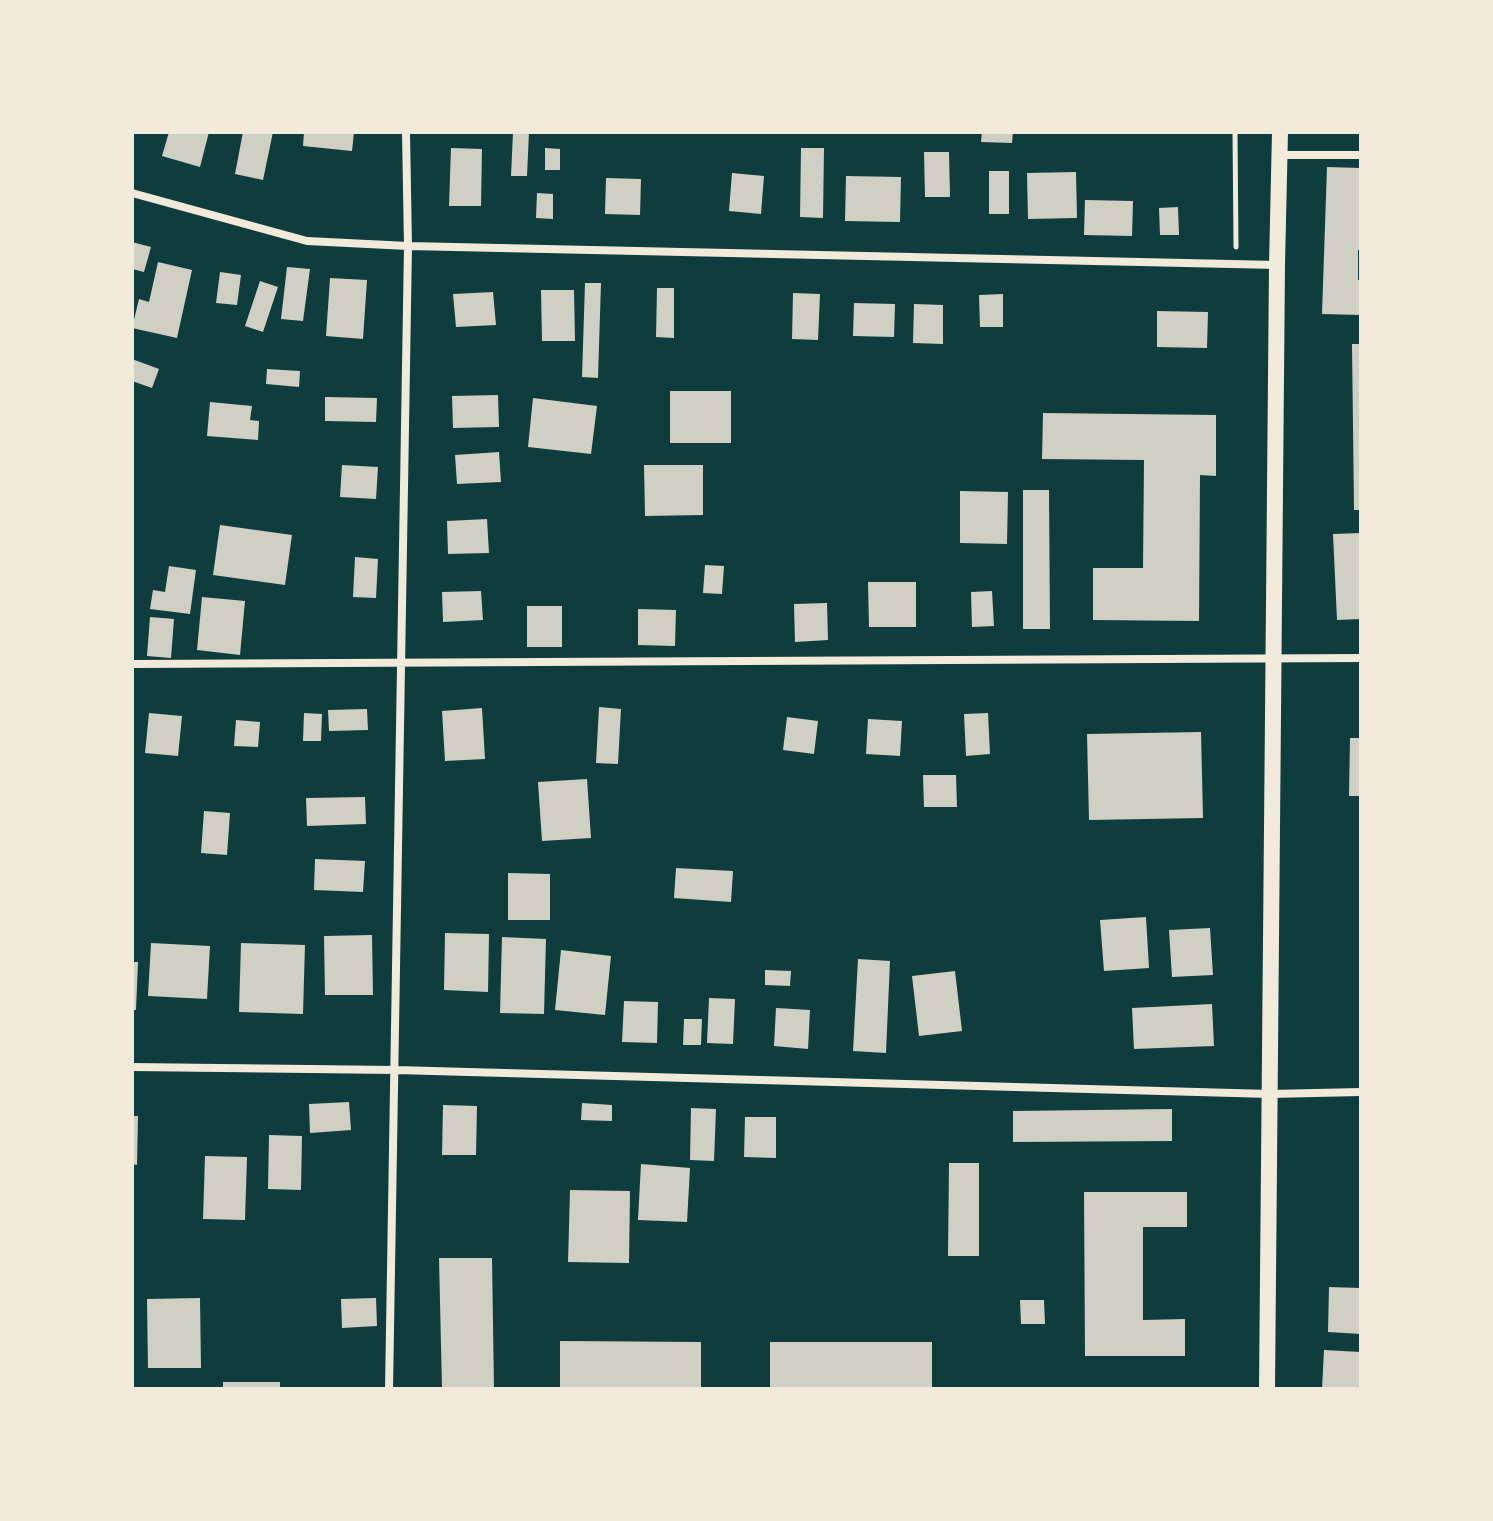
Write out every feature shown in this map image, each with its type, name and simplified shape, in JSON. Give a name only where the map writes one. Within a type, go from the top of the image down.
[{"type":"main road","points":[[1267,1389],[1280,132]]},
{"type":"street","points":[[389,1389],[408,246],[406,132]]},
{"type":"street","points":[[1280,155],[1361,155]]},
{"type":"street","points":[[132,193],[307,241],[408,246],[1277,265]]},
{"type":"street","points":[[132,664],[1361,658]]},
{"type":"street","points":[[132,1067],[396,1070],[1270,1094],[1361,1092]]},
{"type":"path","points":[[1235,132],[1236,264]]},
{"type":"building","points":[[169,132],[209,132],[200,167],[162,156]]},
{"type":"building","points":[[243,132],[273,132],[263,180],[235,174]]},
{"type":"building","points":[[304,132],[354,132],[352,151],[303,146]]},
{"type":"building","points":[[513,132],[529,132],[527,176],[511,176]]},
{"type":"building","points":[[982,132],[1013,132],[1012,143],[981,142]]},
{"type":"building","points":[[451,148],[482,149],[481,206],[449,206]]},
{"type":"building","points":[[545,148],[560,149],[560,170],[545,170]]},
{"type":"building","points":[[801,148],[824,148],[823,218],[800,217]]},
{"type":"building","points":[[924,152],[949,152],[950,197],[925,197]]},
{"type":"building","points":[[1327,167],[1361,168],[1358,280],[1361,280],[1361,315],[1322,314]]},
{"type":"building","points":[[989,171],[1009,171],[1009,214],[989,214]]},
{"type":"building","points":[[1076,172],[1077,218],[1028,219],[1027,173]]},
{"type":"building","points":[[732,173],[764,176],[761,214],[729,211]]},
{"type":"building","points":[[846,176],[901,177],[900,222],[845,221]]},
{"type":"building","points":[[606,178],[641,179],[640,215],[605,214]]},
{"type":"building","points":[[537,193],[553,194],[553,219],[536,218]]},
{"type":"building","points":[[1085,200],[1133,201],[1132,236],[1084,235]]},
{"type":"building","points":[[1178,207],[1179,235],[1160,235],[1159,208]]},
{"type":"building","points":[[132,242],[151,247],[144,272],[132,269]]},
{"type":"building","points":[[158,262],[192,270],[177,338],[132,328],[139,299],[149,302]]},
{"type":"building","points":[[287,267],[310,269],[303,321],[281,319]]},
{"type":"building","points":[[220,272],[241,275],[237,305],[216,303]]},
{"type":"building","points":[[330,278],[367,280],[363,339],[326,336]]},
{"type":"building","points":[[260,281],[278,287],[263,332],[245,326]]},
{"type":"building","points":[[585,283],[601,283],[598,378],[582,377]]},
{"type":"building","points":[[657,288],[674,288],[674,338],[656,337]]},
{"type":"building","points":[[541,290],[574,290],[575,341],[542,341]]},
{"type":"building","points":[[493,292],[496,325],[456,327],[453,294]]},
{"type":"building","points":[[793,293],[820,294],[818,340],[792,339]]},
{"type":"building","points":[[1003,294],[1003,327],[980,327],[979,295]]},
{"type":"building","points":[[854,303],[895,304],[894,337],[853,336]]},
{"type":"building","points":[[914,304],[943,305],[943,344],[913,343]]},
{"type":"building","points":[[1157,311],[1208,312],[1207,348],[1157,347]]},
{"type":"building","points":[[1352,344],[1361,344],[1361,510],[1354,510]]},
{"type":"building","points":[[132,359],[159,369],[152,388],[132,381]]},
{"type":"building","points":[[267,369],[300,371],[299,387],[266,384]]},
{"type":"building","points":[[670,391],[731,391],[731,443],[670,443]]},
{"type":"building","points":[[498,395],[499,427],[453,428],[452,396]]},
{"type":"building","points":[[325,397],[377,398],[376,422],[325,421]]},
{"type":"building","points":[[533,398],[597,406],[591,454],[528,447]]},
{"type":"building","points":[[210,402],[252,406],[250,420],[259,421],[258,440],[207,436]]},
{"type":"building","points":[[1043,413],[1216,415],[1216,476],[1200,475],[1199,621],[1093,620],[1093,568],[1143,568],[1144,460],[1042,459]]},
{"type":"building","points":[[499,452],[501,482],[457,484],[455,455]]},
{"type":"building","points":[[342,465],[378,467],[376,499],[340,497]]},
{"type":"building","points":[[644,465],[703,465],[703,515],[645,516]]},
{"type":"building","points":[[1023,490],[1049,490],[1050,629],[1023,629]]},
{"type":"building","points":[[960,491],[1008,492],[1007,544],[960,543]]},
{"type":"building","points":[[487,519],[489,553],[448,554],[447,521]]},
{"type":"building","points":[[220,525],[292,535],[285,585],[213,575]]},
{"type":"building","points":[[1361,533],[1361,619],[1337,620],[1333,534]]},
{"type":"building","points":[[355,557],[378,559],[376,598],[353,597]]},
{"type":"building","points":[[705,565],[724,566],[722,594],[703,593]]},
{"type":"building","points":[[169,566],[196,570],[190,614],[150,609],[153,590],[165,592]]},
{"type":"building","points":[[868,582],[916,582],[916,627],[869,627]]},
{"type":"building","points":[[481,591],[483,620],[443,622],[442,592]]},
{"type":"building","points":[[992,591],[994,626],[972,627],[971,592]]},
{"type":"building","points":[[202,597],[245,601],[240,655],[197,650]]},
{"type":"building","points":[[827,603],[828,640],[795,642],[794,604]]},
{"type":"building","points":[[527,606],[562,606],[562,647],[527,647]]},
{"type":"building","points":[[638,609],[676,610],[675,646],[638,645]]},
{"type":"building","points":[[150,617],[174,619],[171,658],[147,656]]},
{"type":"building","points":[[599,707],[621,709],[618,764],[596,763]]},
{"type":"building","points":[[482,708],[485,759],[445,761],[442,711]]},
{"type":"building","points":[[367,709],[368,730],[329,731],[328,710]]},
{"type":"building","points":[[149,713],[182,716],[178,756],[145,753]]},
{"type":"building","points":[[304,713],[322,714],[321,741],[303,741]]},
{"type":"building","points":[[988,713],[990,754],[966,756],[964,714]]},
{"type":"building","points":[[787,717],[818,721],[814,754],[783,750]]},
{"type":"building","points":[[868,719],[902,721],[900,756],[866,754]]},
{"type":"building","points":[[236,720],[260,722],[258,747],[234,746]]},
{"type":"building","points":[[1201,732],[1203,818],[1089,820],[1087,734]]},
{"type":"building","points":[[1350,738],[1361,738],[1361,796],[1349,796]]},
{"type":"building","points":[[923,775],[956,775],[957,807],[924,807]]},
{"type":"building","points":[[587,779],[591,838],[542,841],[538,782]]},
{"type":"building","points":[[365,797],[366,824],[307,826],[306,798]]},
{"type":"building","points":[[204,811],[230,813],[227,855],[201,853]]},
{"type":"building","points":[[315,859],[365,861],[363,892],[314,890]]},
{"type":"building","points":[[676,868],[733,871],[731,902],[674,898]]},
{"type":"building","points":[[508,873],[550,874],[550,920],[508,920]]},
{"type":"building","points":[[1146,917],[1149,968],[1104,971],[1100,920]]},
{"type":"building","points":[[1210,928],[1213,975],[1172,977],[1169,930]]},
{"type":"building","points":[[445,933],[489,934],[488,992],[444,990]]},
{"type":"building","points":[[372,935],[373,995],[325,995],[324,936]]},
{"type":"building","points":[[502,937],[546,939],[544,1014],[500,1013]]},
{"type":"building","points":[[151,943],[210,946],[207,999],[148,996]]},
{"type":"building","points":[[241,943],[305,945],[303,1014],[239,1012]]},
{"type":"building","points":[[561,950],[611,956],[605,1015],[555,1010]]},
{"type":"building","points":[[858,959],[890,961],[886,1053],[853,1051]]},
{"type":"building","points":[[132,962],[138,962],[136,1010],[132,1010]]},
{"type":"building","points":[[765,970],[791,971],[790,986],[765,985]]},
{"type":"building","points":[[955,971],[962,1031],[919,1036],[912,976]]},
{"type":"building","points":[[709,998],[735,999],[733,1044],[707,1043]]},
{"type":"building","points":[[624,1001],[658,1002],[657,1043],[622,1042]]},
{"type":"building","points":[[1212,1004],[1214,1046],[1134,1049],[1132,1008]]},
{"type":"building","points":[[776,1008],[810,1010],[808,1049],[774,1046]]},
{"type":"building","points":[[684,1019],[702,1019],[701,1045],[683,1045]]},
{"type":"building","points":[[349,1102],[351,1130],[310,1133],[309,1104]]},
{"type":"building","points":[[582,1103],[612,1105],[612,1121],[581,1120]]},
{"type":"building","points":[[443,1105],[477,1106],[476,1155],[442,1155]]},
{"type":"building","points":[[691,1108],[716,1109],[714,1161],[690,1160]]},
{"type":"building","points":[[1172,1109],[1172,1141],[1013,1142],[1013,1111]]},
{"type":"building","points":[[132,1116],[138,1116],[137,1165],[132,1164]]},
{"type":"building","points":[[745,1117],[776,1117],[776,1158],[744,1157]]},
{"type":"building","points":[[269,1135],[302,1136],[301,1190],[268,1189]]},
{"type":"building","points":[[205,1156],[247,1157],[245,1220],[203,1219]]},
{"type":"building","points":[[949,1163],[979,1163],[979,1256],[948,1256]]},
{"type":"building","points":[[641,1164],[690,1168],[687,1222],[638,1220]]},
{"type":"building","points":[[570,1190],[630,1191],[629,1263],[568,1262]]},
{"type":"building","points":[[1084,1192],[1187,1192],[1187,1227],[1143,1227],[1143,1320],[1185,1319],[1185,1356],[1085,1356]]},
{"type":"building","points":[[439,1258],[492,1258],[494,1389],[442,1389]]},
{"type":"building","points":[[1329,1287],[1361,1288],[1361,1334],[1328,1332]]},
{"type":"building","points":[[200,1298],[201,1368],[148,1368],[147,1299]]},
{"type":"building","points":[[376,1298],[377,1326],[342,1328],[341,1299]]},
{"type":"building","points":[[1020,1300],[1044,1300],[1045,1324],[1021,1324]]},
{"type":"building","points":[[560,1341],[701,1342],[701,1389],[560,1389]]},
{"type":"building","points":[[770,1342],[932,1342],[932,1389],[770,1389]]},
{"type":"building","points":[[1324,1350],[1361,1352],[1361,1389],[1322,1389]]},
{"type":"building","points":[[223,1382],[280,1382],[280,1389],[223,1389]]}]
